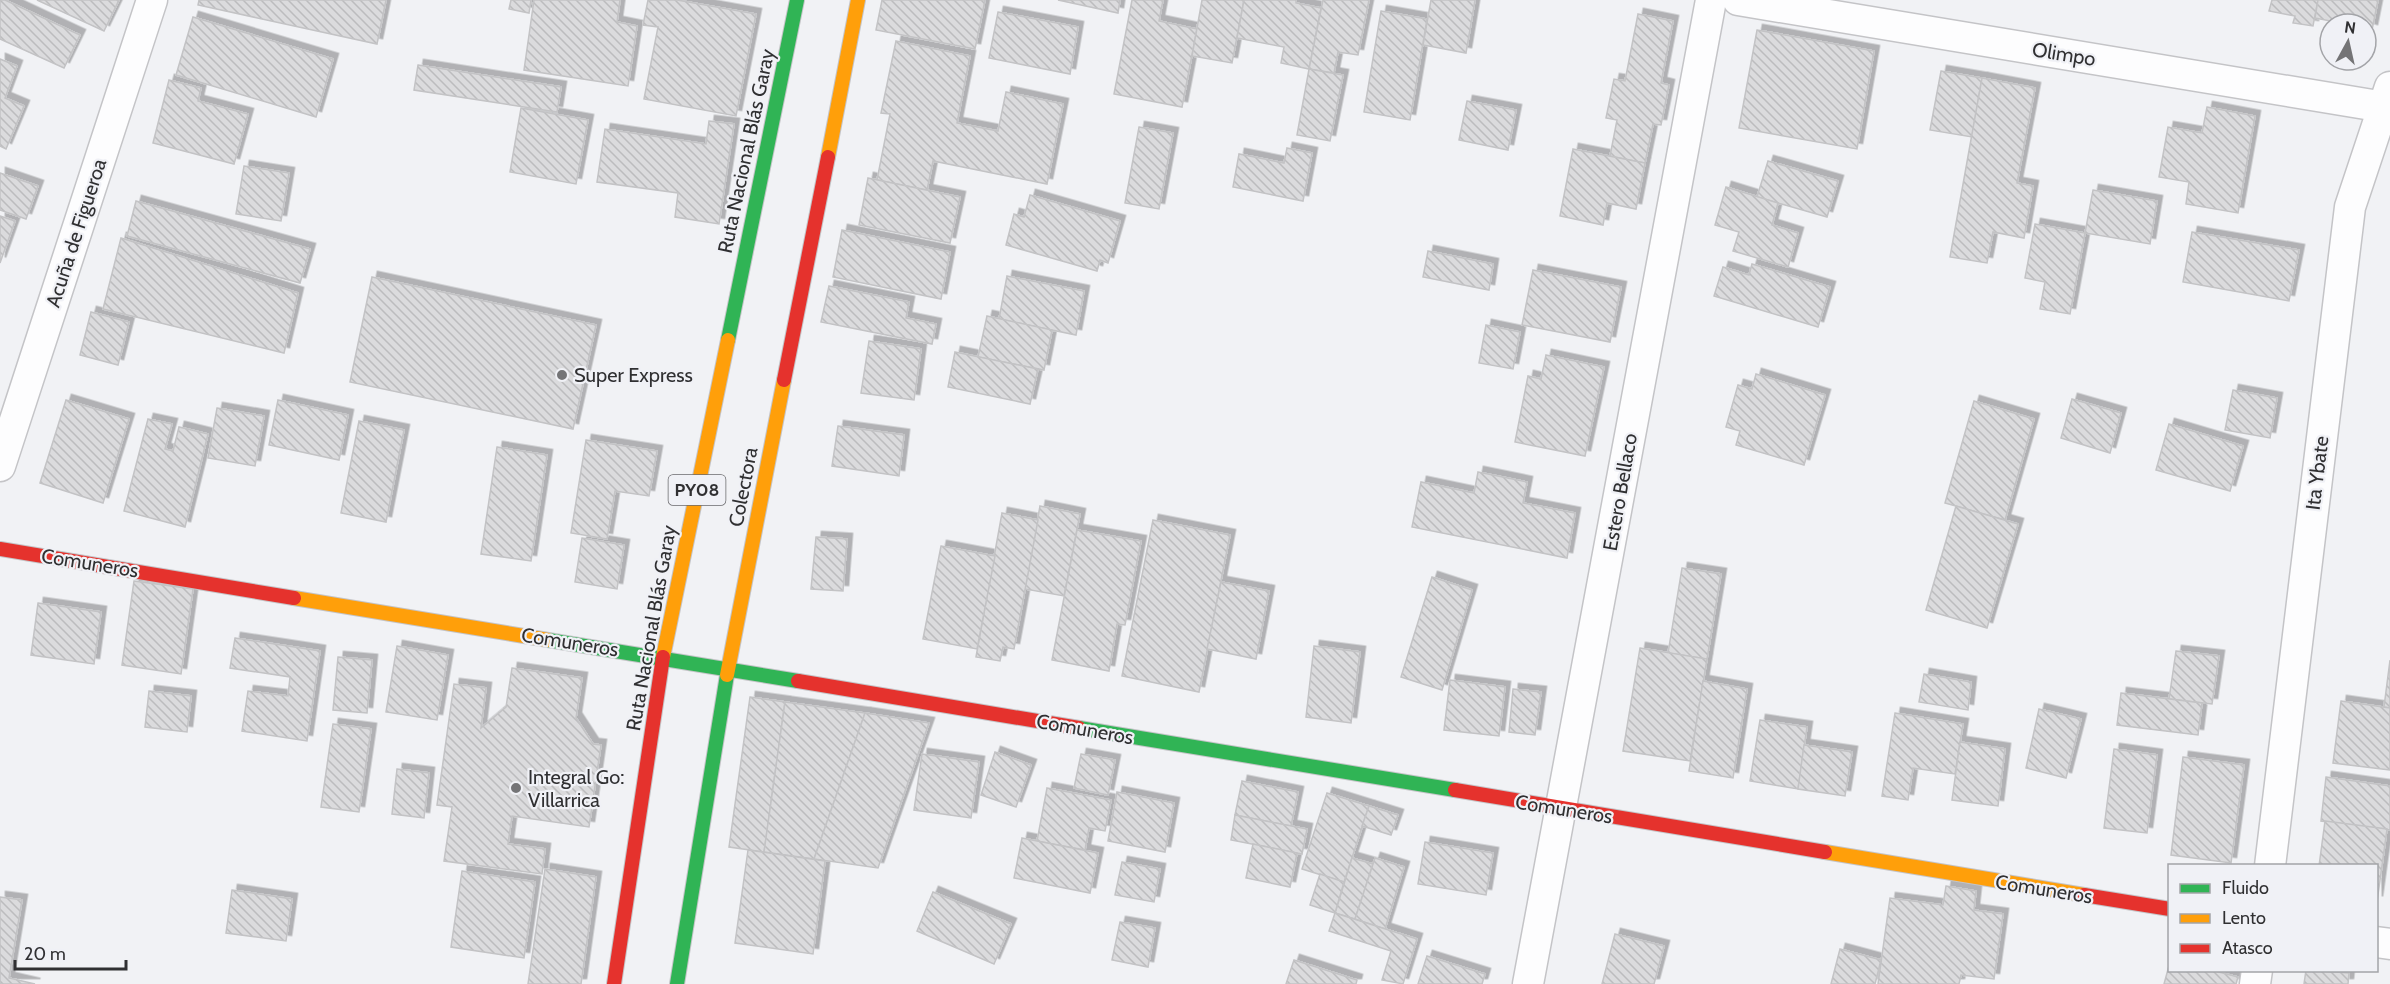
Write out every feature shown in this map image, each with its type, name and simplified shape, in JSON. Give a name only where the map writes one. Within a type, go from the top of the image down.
[{"type":"main road","name":"Ruta Nacional Blás Garay","points":[[614,984],[663,658],[797,0]]},
{"type":"main road","name":"Colectora","points":[[677,984],[728,669],[858,0]]},
{"type":"main road","name":"Comuneros","points":[[0,549],[2168,909]]},
{"type":"street","name":"Acuña de Figueroa","points":[[0,466],[152,0]]},
{"type":"street","name":"Estero Bellaco","points":[[1528,984],[1711,0]]},
{"type":"street","name":"Olimpo","points":[[1738,0],[2388,101]]},
{"type":"street","name":"Ita Ybate","points":[[2270,864],[2350,207],[2388,101]]},
{"type":"building","points":[[0,0],[5,0],[80,35],[64,68],[0,39]]},
{"type":"building","points":[[37,0],[119,0],[104,31]]},
{"type":"building","points":[[199,0],[386,0],[377,44],[198,5]]},
{"type":"building","points":[[511,0],[531,0],[529,13],[509,9]]},
{"type":"building","points":[[534,0],[620,0],[617,22],[637,26],[628,86],[524,70]]},
{"type":"building","points":[[648,0],[677,0],[756,14],[736,116],[644,99],[658,27],[643,25]]},
{"type":"building","points":[[882,0],[985,0],[975,49],[876,30]]},
{"type":"building","points":[[1058,0],[1120,0],[1118,13]]},
{"type":"building","points":[[1132,0],[1163,0],[1159,21],[1197,29],[1182,107],[1114,94]]},
{"type":"building","points":[[1202,0],[1244,0],[1232,63],[1192,56]]},
{"type":"building","points":[[1244,0],[1296,0],[1296,3],[1321,8],[1309,69],[1281,63],[1284,47],[1237,38]]},
{"type":"building","points":[[1323,0],[1369,0],[1358,55],[1338,52],[1334,73],[1309,69]]},
{"type":"building","points":[[1431,0],[1475,0],[1466,53],[1423,45]]},
{"type":"building","points":[[2272,0],[2318,0],[2313,26],[2293,23],[2295,16],[2269,11]]},
{"type":"building","points":[[2318,0],[2378,0],[2376,12],[2318,12],[2318,19],[2315,18]]},
{"type":"building","points":[[1381,11],[1427,19],[1410,120],[1364,112]]},
{"type":"building","points":[[998,12],[1078,27],[1070,74],[989,58]]},
{"type":"building","points":[[1638,14],[1673,21],[1661,83],[1669,85],[1661,125],[1653,124],[1645,163],[1610,156],[1617,120],[1606,118],[1614,79],[1625,81]]},
{"type":"building","points":[[193,17],[333,59],[316,117],[176,75]]},
{"type":"building","points":[[1757,30],[1874,51],[1857,149],[1739,128]]},
{"type":"building","points":[[896,41],[970,56],[957,123],[998,131],[1006,92],[1063,104],[1047,184],[933,161],[927,190],[877,180],[890,114],[881,113]]},
{"type":"building","points":[[0,59],[17,66],[5,98],[24,106],[6,149],[0,146]]},
{"type":"building","points":[[418,65],[561,87],[557,112],[414,90]]},
{"type":"building","points":[[1309,69],[1343,75],[1330,141],[1297,135]]},
{"type":"building","points":[[1941,71],[1982,78],[1972,137],[1930,130]]},
{"type":"building","points":[[1982,78],[2035,88],[2017,183],[2033,186],[2024,238],[1993,232],[1987,263],[1950,257]]},
{"type":"building","points":[[169,80],[201,88],[198,101],[248,114],[234,164],[153,143]]},
{"type":"building","points":[[1467,101],[1516,110],[1508,150],[1459,140]]},
{"type":"building","points":[[2207,107],[2255,116],[2238,213],[2186,204],[2189,182],[2159,177],[2168,127],[2202,133]]},
{"type":"building","points":[[521,108],[588,120],[576,184],[510,172]]},
{"type":"building","points":[[709,121],[734,124],[719,224],[675,217],[678,193],[597,182],[605,129],[706,144]]},
{"type":"building","points":[[1139,127],[1173,133],[1159,209],[1125,203]]},
{"type":"building","points":[[1287,148],[1312,153],[1303,201],[1233,187],[1239,154],[1284,163]]},
{"type":"building","points":[[1573,149],[1645,163],[1636,209],[1607,203],[1603,225],[1560,216]]},
{"type":"building","points":[[1768,161],[1838,181],[1827,217],[1757,197]]},
{"type":"building","points":[[244,166],[289,173],[281,221],[236,214]]},
{"type":"building","points":[[0,173],[38,186],[26,219],[0,210]]},
{"type":"building","points":[[868,178],[960,197],[950,243],[859,225]]},
{"type":"building","points":[[1726,187],[1778,203],[1772,225],[1798,233],[1788,267],[1733,251],[1739,232],[1715,225]]},
{"type":"building","points":[[2093,190],[2157,201],[2150,244],[2085,233]]},
{"type":"building","points":[[1030,195],[1120,221],[1108,263],[1100,260],[1097,271],[1006,245],[1014,214],[1024,217]]},
{"type":"building","points":[[136,201],[310,249],[300,283],[127,236]]},
{"type":"building","points":[[0,216],[15,221],[0,263]]},
{"type":"building","points":[[2035,224],[2085,233],[2070,314],[2040,309],[2045,282],[2025,278]]},
{"type":"building","points":[[842,230],[950,252],[941,299],[833,277]]},
{"type":"building","points":[[2192,232],[2299,250],[2289,301],[2183,282]]},
{"type":"building","points":[[121,238],[298,293],[284,353],[103,309]]},
{"type":"building","points":[[1428,251],[1493,264],[1489,290],[1423,277]]},
{"type":"building","points":[[1752,264],[1830,287],[1818,327],[1714,296],[1723,267],[1749,275]]},
{"type":"building","points":[[1533,270],[1621,287],[1610,342],[1522,325]]},
{"type":"building","points":[[1007,276],[1084,291],[1076,335],[999,319]]},
{"type":"building","points":[[372,277],[596,325],[573,429],[350,382]]},
{"type":"building","points":[[829,286],[909,302],[906,318],[936,324],[932,344],[821,322]]},
{"type":"building","points":[[91,312],[129,322],[118,365],[80,355]]},
{"type":"building","points":[[987,316],[1052,330],[1044,370],[978,357]]},
{"type":"building","points":[[1486,325],[1520,332],[1513,369],[1479,363]]},
{"type":"building","points":[[869,341],[921,349],[914,400],[861,393]]},
{"type":"building","points":[[955,352],[1038,369],[1030,404],[948,387]]},
{"type":"building","points":[[1546,355],[1604,367],[1585,456],[1515,442],[1528,376],[1541,379]]},
{"type":"building","points":[[1756,374],[1825,395],[1804,465],[1736,445],[1740,431],[1726,427],[1738,385],[1752,389]]},
{"type":"building","points":[[2233,390],[2277,398],[2270,438],[2225,430]]},
{"type":"building","points":[[2072,399],[2121,413],[2110,453],[2061,438]]},
{"type":"building","points":[[66,400],[129,419],[103,503],[40,483]]},
{"type":"building","points":[[278,400],[348,415],[339,460],[269,445]]},
{"type":"building","points":[[1974,401],[2034,419],[2005,520],[1945,503]]},
{"type":"building","points":[[217,408],[264,416],[255,466],[208,458]]},
{"type":"building","points":[[148,419],[172,424],[165,449],[173,451],[179,427],[208,434],[185,527],[124,511]]},
{"type":"building","points":[[359,421],[404,430],[386,522],[341,513]]},
{"type":"building","points":[[2169,424],[2243,446],[2230,491],[2156,470]]},
{"type":"building","points":[[838,426],[904,435],[899,476],[832,466]]},
{"type":"building","points":[[586,440],[657,451],[649,496],[615,491],[607,539],[571,533]]},
{"type":"building","points":[[497,447],[547,455],[531,561],[481,554]]},
{"type":"building","points":[[1478,472],[1527,482],[1523,503],[1575,513],[1567,558],[1412,527],[1421,482],[1474,493]]},
{"type":"building","points":[[1040,506],[1080,514],[1064,596],[1025,589]]},
{"type":"building","points":[[1956,506],[2018,524],[1987,628],[1926,610]]},
{"type":"building","points":[[1002,513],[1038,520],[1014,649],[1003,647],[1000,661],[976,657]]},
{"type":"building","points":[[1153,520],[1230,535],[1199,692],[1122,676]]},
{"type":"building","points":[[1077,530],[1141,541],[1125,625],[1117,624],[1109,671],[1052,660]]},
{"type":"building","points":[[816,537],[847,539],[843,591],[811,589]]},
{"type":"building","points":[[582,538],[624,545],[617,589],[575,582]]},
{"type":"building","points":[[941,546],[995,556],[977,649],[923,639]]},
{"type":"building","points":[[1682,568],[1721,574],[1707,659],[1668,653]]},
{"type":"building","points":[[1432,577],[1472,590],[1442,690],[1401,677]]},
{"type":"building","points":[[134,581],[193,589],[181,674],[122,665]]},
{"type":"building","points":[[1221,582],[1269,591],[1256,659],[1207,649]]},
{"type":"building","points":[[38,603],[101,612],[94,664],[31,655]]},
{"type":"building","points":[[235,638],[320,651],[307,741],[242,731],[248,691],[288,696],[290,677],[230,668]]},
{"type":"building","points":[[397,646],[448,655],[437,720],[386,712]]},
{"type":"building","points":[[1314,646],[1360,652],[1351,723],[1306,717]]},
{"type":"building","points":[[1640,648],[1707,659],[1690,761],[1623,751]]},
{"type":"building","points":[[2176,651],[2219,656],[2212,704],[2169,699]]},
{"type":"building","points":[[338,657],[372,660],[367,713],[333,710]]},
{"type":"building","points":[[2390,660],[2390,708],[2384,707]]},
{"type":"building","points":[[512,668],[582,678],[576,718],[593,744],[601,745],[589,827],[512,816],[508,844],[545,849],[542,874],[444,861],[452,807],[437,805],[454,684],[486,688],[481,728],[506,707]]},
{"type":"building","points":[[1924,674],[1971,682],[1968,710],[1919,702]]},
{"type":"building","points":[[1450,680],[1505,687],[1499,736],[1444,730]]},
{"type":"building","points":[[1703,681],[1747,689],[1733,778],[1689,771]]},
{"type":"building","points":[[1513,689],[1541,692],[1535,735],[1509,732]]},
{"type":"building","points":[[149,691],[191,696],[187,732],[145,727]]},
{"type":"building","points":[[2121,693],[2202,703],[2198,735],[2117,725]]},
{"type":"building","points":[[750,697],[785,702],[764,852],[729,847]]},
{"type":"building","points":[[2341,701],[2390,708],[2390,770],[2333,763]]},
{"type":"building","points":[[785,702],[865,713],[814,859],[764,852]]},
{"type":"building","points":[[2039,709],[2081,719],[2066,778],[2026,768]]},
{"type":"building","points":[[865,713],[929,723],[878,868],[814,859]]},
{"type":"building","points":[[1895,713],[1963,724],[1955,774],[1913,768],[1908,800],[1882,796]]},
{"type":"building","points":[[1760,720],[1807,727],[1798,789],[1750,781]]},
{"type":"building","points":[[333,724],[371,729],[359,812],[321,807]]},
{"type":"building","points":[[1960,742],[2005,749],[1998,806],[1952,800]]},
{"type":"building","points":[[1804,745],[1852,752],[1845,796],[1798,789]]},
{"type":"building","points":[[2114,749],[2157,755],[2147,833],[2104,828]]},
{"type":"building","points":[[995,752],[1031,765],[1016,807],[981,795]]},
{"type":"building","points":[[922,754],[979,762],[971,818],[914,810]]},
{"type":"building","points":[[1081,754],[1115,760],[1108,795],[1074,788]]},
{"type":"building","points":[[2183,757],[2244,765],[2231,863],[2171,855]]},
{"type":"building","points":[[397,769],[429,773],[424,818],[392,814]]},
{"type":"building","points":[[2326,777],[2390,786],[2390,830],[2321,821]]},
{"type":"building","points":[[1242,781],[1298,792],[1291,826],[1235,815]]},
{"type":"building","points":[[1047,788],[1111,800],[1105,831],[1089,828],[1085,850],[1037,841]]},
{"type":"building","points":[[1117,792],[1174,803],[1165,852],[1108,841]]},
{"type":"building","points":[[1327,793],[1369,806],[1344,882],[1302,869]]},
{"type":"building","points":[[1369,806],[1398,815],[1391,835],[1362,826]]},
{"type":"building","points":[[1235,815],[1307,829],[1302,854],[1231,840]]},
{"type":"building","points":[[2325,821],[2387,829],[2378,895],[2378,864],[2319,864]]},
{"type":"building","points":[[1022,838],[1098,853],[1090,893],[1014,878]]},
{"type":"building","points":[[1425,842],[1493,853],[1486,895],[1418,884]]},
{"type":"building","points":[[1253,844],[1297,853],[1290,887],[1246,878]]},
{"type":"building","points":[[748,850],[825,861],[813,954],[735,943]]},
{"type":"building","points":[[1352,858],[1373,864],[1355,919],[1335,913]]},
{"type":"building","points":[[1375,858],[1404,867],[1385,929],[1355,919]]},
{"type":"building","points":[[1122,862],[1160,869],[1154,902],[1115,895]]},
{"type":"building","points":[[545,869],[596,877],[581,984],[528,984]]},
{"type":"building","points":[[462,871],[535,882],[524,958],[451,947]]},
{"type":"building","points":[[1320,874],[1344,882],[1335,913],[1310,905]]},
{"type":"building","points":[[1946,886],[1976,891],[1974,910],[2003,914],[1994,979],[1961,975],[1959,984],[1878,984],[1890,898],[1943,905]]},
{"type":"building","points":[[232,890],[292,899],[286,941],[226,933]]},
{"type":"building","points":[[933,892],[1011,924],[994,964],[917,931]]},
{"type":"building","points":[[0,897],[22,900],[9,978],[35,984],[0,984]]},
{"type":"building","points":[[1335,913],[1417,939],[1403,984],[1382,980],[1391,951],[1329,931]]},
{"type":"building","points":[[1120,922],[1155,928],[1148,967],[1112,960]]},
{"type":"building","points":[[1615,934],[1664,946],[1654,984],[1602,984]]},
{"type":"building","points":[[1840,949],[1881,960],[1875,984],[1831,984]]},
{"type":"building","points":[[1427,956],[1485,974],[1482,984],[1418,984]]},
{"type":"building","points":[[1294,960],[1357,980],[1356,984],[1286,984]]},
{"type":"building","points":[[2168,969],[2168,972],[2219,972],[2238,977],[2236,984],[2164,984]]},
{"type":"building","points":[[2306,972],[2349,973],[2348,984],[2304,984]]},
{"type":"traffic: fast","points":[[728,340],[797,0]]},
{"type":"traffic: fast","points":[[548,640],[798,681]]},
{"type":"traffic: fast","points":[[677,984],[727,675]]},
{"type":"traffic: fast","points":[[1079,728],[1455,790]]},
{"type":"traffic: slow","points":[[828,157],[858,0]]},
{"type":"traffic: slow","points":[[663,657],[728,340]]},
{"type":"traffic: slow","points":[[727,675],[784,380]]},
{"type":"traffic: slow","points":[[294,598],[548,640]]},
{"type":"traffic: slow","points":[[1825,852],[2084,895]]},
{"type":"traffic: jam","points":[[784,380],[828,157]]},
{"type":"traffic: jam","points":[[0,549],[294,598]]},
{"type":"traffic: jam","points":[[614,984],[663,657]]},
{"type":"traffic: jam","points":[[798,681],[1079,728]]},
{"type":"traffic: jam","points":[[1455,790],[1825,852]]},
{"type":"traffic: jam","points":[[2084,895],[2168,909]]},
{"type":"place","name":"Super Express","points":[[562,375]]},
{"type":"place","name":"Integral Go: Villarrica","points":[[516,788]]}]
